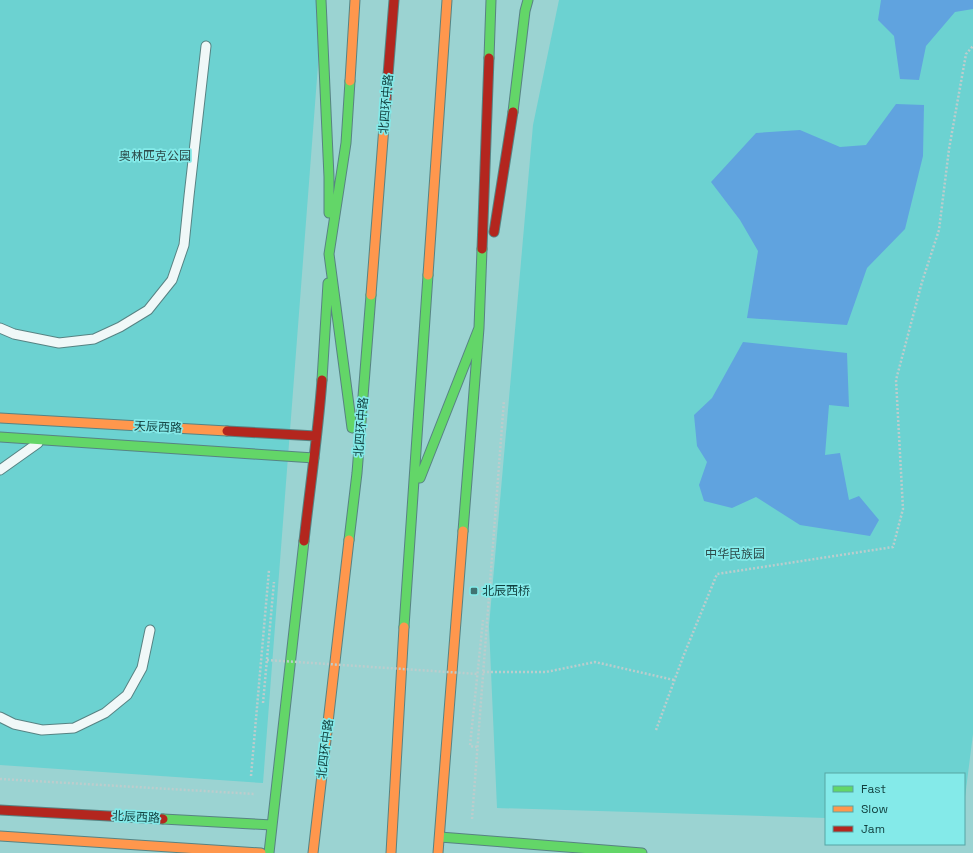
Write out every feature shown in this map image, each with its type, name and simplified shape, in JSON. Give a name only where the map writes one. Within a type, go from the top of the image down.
[{"type":"main road","points":[[269,853],[295,615],[316,436],[319,424],[330,254],[329,177],[321,0]]},
{"type":"main road","points":[[355,0],[346,143],[330,254],[357,473]]},
{"type":"main road","name":"北四环中路","points":[[313,853],[357,473],[394,0]]},
{"type":"main road","points":[[391,853],[412,497],[447,0]]},
{"type":"main road","points":[[438,853],[479,328],[490,0]]},
{"type":"main road","points":[[489,22],[494,0]]},
{"type":"main road","points":[[412,497],[479,328],[512,117],[528,0]]},
{"type":"main road","name":"天辰西路","points":[[0,418],[316,436]]},
{"type":"main road","name":"天辰西路","points":[[0,437],[314,458]]},
{"type":"main road","name":"北辰西路","points":[[0,810],[272,825]]},
{"type":"main road","points":[[0,836],[261,853]]},
{"type":"main road","points":[[440,837],[538,849],[642,853]]},
{"type":"lane","points":[[0,328],[14,334],[59,343],[94,339],[120,327],[148,310],[172,280],[184,245],[206,46]]},
{"type":"lane","points":[[0,470],[43,440]]},
{"type":"lane","points":[[0,717],[14,724],[42,730],[74,728],[105,714],[127,695],[142,668],[150,630]]},
{"type":"path","points":[[656,730],[674,680],[717,574],[893,547],[903,509],[896,380],[922,282],[939,230],[949,149],[966,54],[973,46]]},
{"type":"path","points":[[472,820],[504,400]]},
{"type":"path","points":[[251,776],[268,570]]},
{"type":"path","points":[[263,704],[274,582]]},
{"type":"path","points":[[478,747],[470,746],[483,620]]},
{"type":"path","points":[[267,660],[478,674]]},
{"type":"path","points":[[483,672],[546,672],[595,662],[674,680]]},
{"type":"path","points":[[0,779],[275,795]]},
{"type":"green space","name":"奥林匹克公园","points":[[0,0],[323,0],[263,783],[0,765]]},
{"type":"green space","name":"中华民族园","points":[[559,0],[973,0],[973,734],[965,797],[965,773],[825,773],[825,818],[497,808],[489,626],[533,125]]},
{"type":"shaded area","points":[[881,0],[973,0],[973,9],[955,12],[926,46],[919,80],[900,79],[894,36],[878,20]]},
{"type":"shaded area","points":[[896,104],[924,105],[923,156],[905,229],[867,268],[847,325],[747,318],[758,251],[740,220],[711,182],[756,133],[800,130],[840,147],[866,145]]},
{"type":"shaded area","points":[[743,342],[847,353],[849,407],[829,405],[825,455],[840,453],[849,500],[859,496],[879,520],[870,536],[800,525],[756,497],[732,508],[704,501],[699,485],[707,462],[697,446],[694,415],[712,398]]},
{"type":"traffic: fast","points":[[321,0],[329,177],[329,213]]},
{"type":"traffic: fast","points":[[489,58],[491,0]]},
{"type":"traffic: fast","points":[[513,112],[525,11],[528,0]]},
{"type":"traffic: fast","points":[[350,81],[346,143],[329,254],[352,428]]},
{"type":"traffic: fast","points":[[463,531],[479,328],[482,249]]},
{"type":"traffic: fast","points":[[404,627],[428,275]]},
{"type":"traffic: fast","points":[[322,380],[328,283]]},
{"type":"traffic: fast","points":[[349,540],[357,473],[371,295]]},
{"type":"traffic: fast","points":[[420,478],[479,328]]},
{"type":"traffic: fast","points":[[0,437],[314,458]]},
{"type":"traffic: fast","points":[[269,853],[304,541]]},
{"type":"traffic: fast","points":[[163,819],[272,825]]},
{"type":"traffic: fast","points":[[440,837],[642,853]]},
{"type":"traffic: slow","points":[[350,81],[355,0]]},
{"type":"traffic: slow","points":[[428,275],[447,0]]},
{"type":"traffic: slow","points":[[371,295],[386,100]]},
{"type":"traffic: slow","points":[[0,418],[227,431]]},
{"type":"traffic: slow","points":[[438,853],[463,531]]},
{"type":"traffic: slow","points":[[313,853],[349,540]]},
{"type":"traffic: slow","points":[[391,853],[404,627]]},
{"type":"traffic: slow","points":[[0,836],[261,853]]},
{"type":"traffic: jam","points":[[386,100],[394,0]]},
{"type":"traffic: jam","points":[[482,249],[489,58]]},
{"type":"traffic: jam","points":[[494,232],[513,112]]},
{"type":"traffic: jam","points":[[304,541],[322,380]]},
{"type":"traffic: jam","points":[[227,431],[316,436]]},
{"type":"traffic: jam","points":[[0,810],[163,819]]},
{"type":"place","name":"北辰西桥","points":[[474,591]]}]
